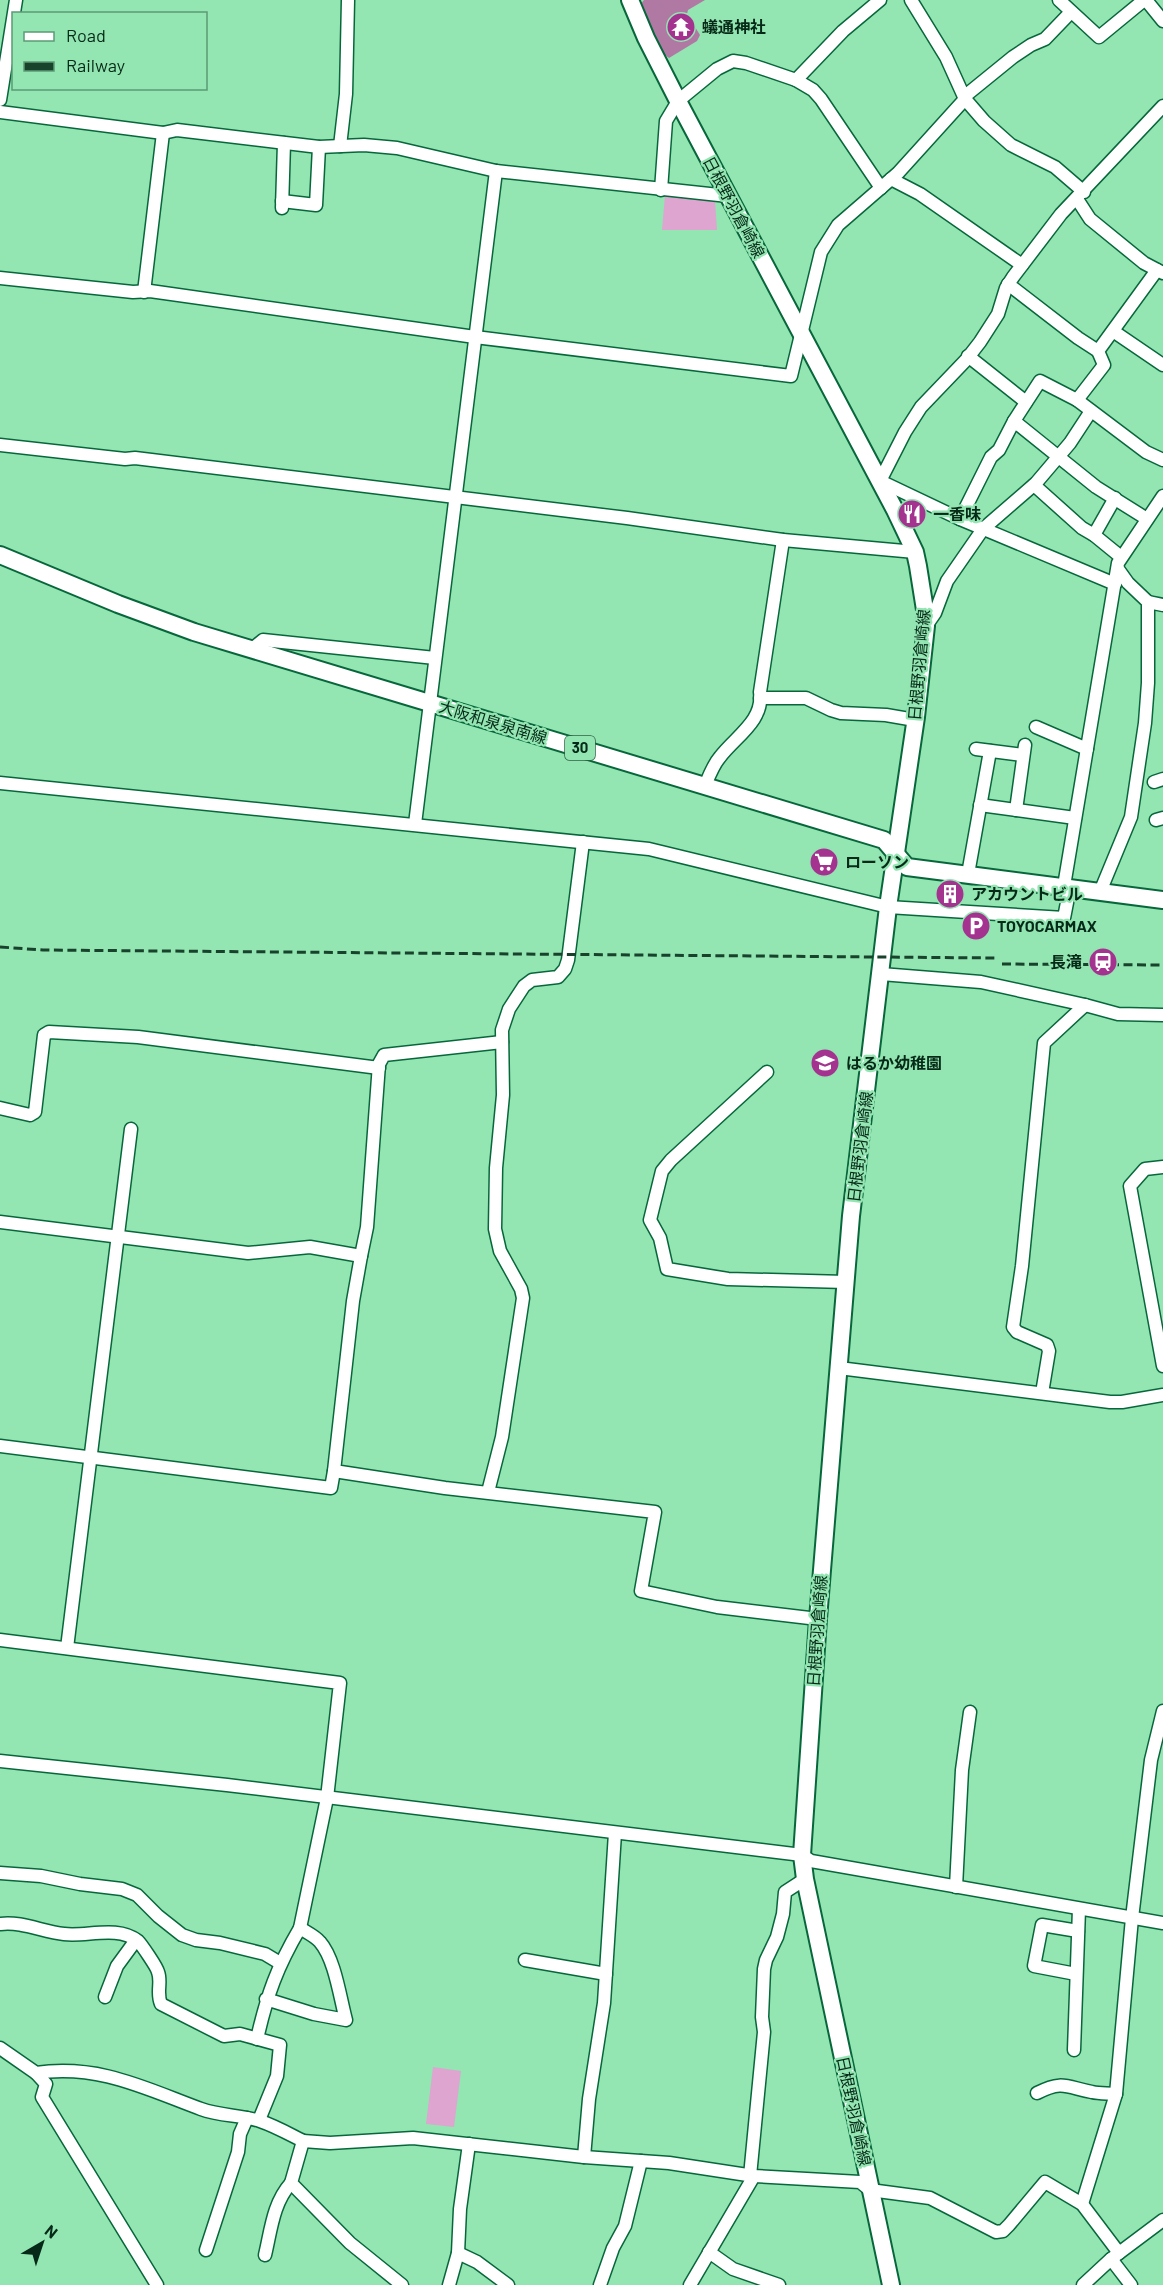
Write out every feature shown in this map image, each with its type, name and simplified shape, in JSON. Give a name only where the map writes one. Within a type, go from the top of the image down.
[{"type":"main road","name":"日根野羽倉崎線","points":[[630,0],[646,38],[678,100],[880,481],[915,552],[926,610],[915,720],[888,907],[851,1216],[818,1619],[802,1855],[805,1879],[891,2285]]},
{"type":"main road","name":"大阪和泉泉南線","points":[[0,555],[156,619],[251,650],[884,840],[907,867],[1163,900]]},
{"type":"street","points":[[340,146],[346,94],[348,0]]},
{"type":"street","points":[[796,80],[843,31],[880,0]]},
{"type":"street","points":[[911,0],[946,57],[965,98],[984,121],[1011,145],[1054,167],[1080,196],[1090,219],[1144,263],[1160,272],[1098,351]]},
{"type":"street","points":[[1059,0],[1099,37],[1145,0],[1163,21]]},
{"type":"street","points":[[0,278],[144,292],[475,337],[791,376],[821,252],[838,225],[891,179],[965,98],[1013,57],[1045,39],[1070,12]]},
{"type":"street","points":[[0,100],[12,25]]},
{"type":"street","points":[[661,190],[666,121],[678,100],[717,69],[733,61],[746,63],[796,80],[813,90],[881,188]]},
{"type":"street","points":[[1115,584],[960,519],[880,481],[905,432],[921,407],[968,357],[998,314],[1008,284],[1022,265],[1062,214],[1163,106]]},
{"type":"street","points":[[0,112],[163,133],[177,130],[319,147],[364,145],[397,148],[496,171],[728,196]]},
{"type":"street","points":[[144,292],[163,133]]},
{"type":"street","points":[[284,143],[282,205],[316,205],[319,147]]},
{"type":"street","points":[[415,824],[496,171]]},
{"type":"street","points":[[891,179],[920,194],[1022,265]]},
{"type":"street","points":[[1008,284],[1098,351],[1104,365],[1077,400]]},
{"type":"street","points":[[1113,331],[1163,365]]},
{"type":"street","points":[[968,357],[1026,402]]},
{"type":"street","points":[[960,519],[987,466],[1040,381],[1077,400],[1146,452],[1163,460]]},
{"type":"street","points":[[926,626],[935,613],[947,581],[983,529],[1034,485],[1059,457],[1091,411]]},
{"type":"street","points":[[1014,421],[1096,487],[1147,519]]},
{"type":"street","points":[[0,445],[125,459],[135,458],[627,518],[783,540],[915,552]]},
{"type":"street","points":[[1034,485],[1082,528],[1094,535],[1120,563],[1128,583],[1148,602],[1163,605]]},
{"type":"street","points":[[0,783],[649,849],[888,907],[1064,918],[1075,818],[1115,584],[1120,563],[1163,496]]},
{"type":"street","points":[[1094,535],[1115,498]]},
{"type":"street","points":[[705,786],[720,757],[757,717],[761,703],[766,641],[776,596],[783,540]]},
{"type":"street","points":[[1100,892],[1131,817],[1145,723],[1148,683],[1148,602]]},
{"type":"street","points":[[251,650],[263,640],[435,658]]},
{"type":"street","points":[[760,698],[806,698],[831,710],[915,720]]},
{"type":"street","points":[[1036,727],[1087,749]]},
{"type":"street","points":[[976,749],[1024,750],[1016,810]]},
{"type":"street","points":[[968,874],[990,751]]},
{"type":"street","points":[[980,805],[1075,818]]},
{"type":"street","points":[[488,1492],[502,1437],[523,1298],[521,1289],[500,1251],[495,1229],[496,1168],[503,1095],[502,1030],[509,1009],[524,986],[532,980],[558,977],[565,969],[583,842]]},
{"type":"street","points":[[881,974],[981,982],[1118,1014],[1163,1015]]},
{"type":"street","points":[[1042,1393],[1049,1351],[1047,1345],[1017,1332],[1013,1327],[1022,1266],[1044,1043],[1085,1005]]},
{"type":"street","points":[[0,1108],[30,1115],[35,1112],[44,1035],[49,1032],[138,1037],[379,1068]]},
{"type":"street","points":[[0,1446],[331,1488],[353,1301],[367,1227],[379,1068],[384,1055],[502,1042]]},
{"type":"street","points":[[767,1072],[670,1160],[662,1170],[650,1220],[660,1238],[667,1269],[728,1279],[846,1282]]},
{"type":"street","points":[[67,1648],[131,1129]]},
{"type":"street","points":[[1163,1167],[1145,1169],[1130,1186],[1163,1366]]},
{"type":"street","points":[[0,1222],[248,1253],[310,1247],[361,1256]]},
{"type":"street","points":[[839,1368],[1122,1402],[1163,1395]]},
{"type":"street","points":[[334,1471],[446,1488],[655,1512],[641,1592],[717,1607],[818,1619]]},
{"type":"street","points":[[0,1640],[340,1683],[327,1798],[300,1928],[280,1963],[266,1999],[257,2039]]},
{"type":"street","points":[[1082,2204],[1116,2094],[1132,1918],[1151,1760],[1163,1711]]},
{"type":"street","points":[[956,1887],[962,1770],[970,1712]]},
{"type":"street","points":[[0,1761],[802,1855],[811,1861],[1163,1923]]},
{"type":"street","points":[[584,2157],[589,2099],[604,2002],[615,1833]]},
{"type":"street","points":[[0,1873],[41,1876],[122,1889],[137,1895],[182,1935],[265,1954],[280,1963]]},
{"type":"street","points":[[690,2285],[752,2176],[764,2032],[762,1992],[766,1960],[777,1937],[783,1914],[785,1892],[805,1879]]},
{"type":"street","points":[[1074,2050],[1079,1909]]},
{"type":"street","points":[[0,1924],[18,1924],[63,1934],[119,1933],[136,1940],[159,1972],[158,1997],[161,2004],[225,2036],[240,2034],[280,2045],[277,2076],[253,2119],[240,2134],[238,2152],[206,2250]]},
{"type":"street","points":[[1076,1974],[1034,1966],[1042,1925],[1078,1931]]},
{"type":"street","points":[[266,1999],[314,2014],[346,2020],[325,1950],[319,1941],[300,1928]]},
{"type":"street","points":[[105,1997],[117,1966],[136,1940]]},
{"type":"street","points":[[525,1960],[606,1974]]},
{"type":"street","points":[[0,2048],[36,2073],[46,2084],[42,2097],[157,2285]]},
{"type":"street","points":[[36,2073],[60,2070],[105,2074],[166,2094],[204,2110],[253,2119],[303,2140],[330,2143],[413,2138],[584,2157],[669,2163],[752,2176],[860,2182],[870,2190],[930,2198],[996,2232],[1009,2226],[1045,2182],[1082,2204],[1131,2285]]},
{"type":"street","points":[[1037,2093],[1053,2085],[1071,2085],[1093,2092],[1116,2094]]},
{"type":"street","points":[[265,2255],[271,2223],[285,2189],[291,2183],[303,2140]]},
{"type":"street","points":[[448,2285],[458,2253],[460,2210],[468,2144]]},
{"type":"street","points":[[600,2285],[613,2248],[625,2226],[640,2161]]},
{"type":"street","points":[[291,2183],[350,2242],[402,2285]]},
{"type":"street","points":[[1083,2285],[1115,2256],[1163,2220]]},
{"type":"street","points":[[709,2252],[733,2268],[779,2285]]},
{"type":"street","points":[[458,2253],[477,2262],[508,2285]]},
{"type":"shaded area","points":[[644,0],[705,0],[688,10],[687,14],[700,35],[697,41],[669,58],[664,54],[640,5]]},
{"type":"shaded area","points":[[665,195],[715,201],[717,230],[662,230]]},
{"type":"shaded area","points":[[433,2067],[461,2071],[454,2127],[426,2124]]},
{"type":"railway","points":[[0,947],[43,950],[996,958]]},
{"type":"railway","points":[[1002,964],[1163,965]]},
{"type":"place","name":"蟻通神社","points":[[681,27]]},
{"type":"place","name":"一香味","points":[[912,514]]},
{"type":"place","name":"ローソン","points":[[824,862]]},
{"type":"place","name":"アカウントビル","points":[[950,894]]},
{"type":"place","name":"TOYOCARMAX","points":[[976,926]]},
{"type":"place","name":"長滝","points":[[1103,962]]},
{"type":"place","name":"はるか幼稚園","points":[[825,1063]]}]
